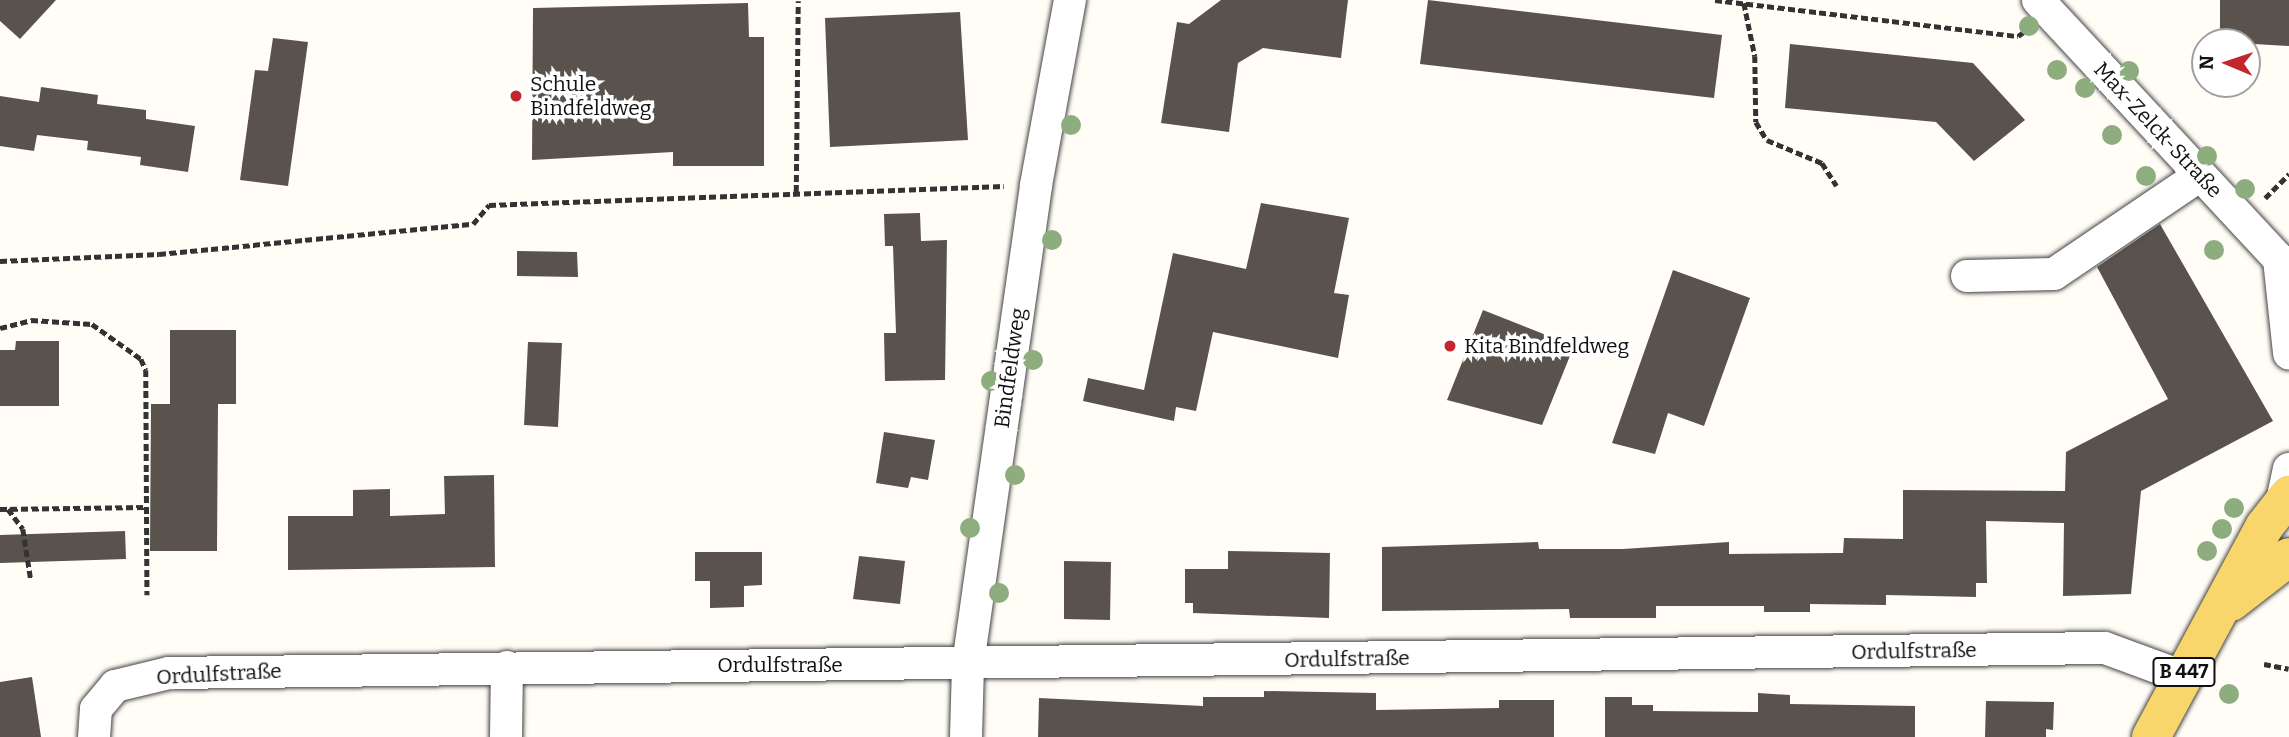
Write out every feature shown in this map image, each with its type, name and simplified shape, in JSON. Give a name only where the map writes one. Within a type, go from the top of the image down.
[{"type":"main road","name":"B 447","points":[[2151,737],[2181,676],[2285,500]]},
{"type":"main road","name":"B 447","points":[[2221,610],[2289,556]]},
{"type":"street","name":"Bindfeldweg","points":[[966,737],[968,664],[1036,185],[1070,0]]},
{"type":"street","name":"Max-Zelck-Straße","points":[[2044,6],[2286,267],[2289,353]]},
{"type":"street","points":[[1967,276],[2054,274],[2199,176]]},
{"type":"street","points":[[2285,500],[2289,469]]},
{"type":"street","name":"Ordulfstraße","points":[[94,737],[96,709],[115,686],[169,673],[2105,648],[2181,676]]},
{"type":"street","points":[[506,737],[507,667]]},
{"type":"path","points":[[1715,0],[2018,36],[2044,6]]},
{"type":"path","points":[[796,192],[798,1]]},
{"type":"path","points":[[1744,4],[1755,56],[1756,122],[1767,140],[1822,163],[1837,186]]},
{"type":"path","points":[[0,261],[159,254],[473,224],[489,205],[1036,185]]},
{"type":"path","points":[[0,328],[31,320],[92,324],[141,359],[146,370],[147,595]]},
{"type":"path","points":[[0,509],[146,506]]},
{"type":"path","points":[[8,508],[23,529],[31,580]]},
{"type":"path","points":[[2264,664],[2289,669]]},
{"type":"building","points":[[0,0],[56,0],[20,39],[0,21]]},
{"type":"building","points":[[1221,0],[1348,0],[1341,58],[1263,48],[1238,63],[1229,132],[1161,123],[1177,22],[1189,24]]},
{"type":"building","points":[[1428,0],[1722,35],[1714,98],[1420,64]]},
{"type":"building","points":[[2220,0],[2289,0],[2289,46],[2261,44],[2261,28],[2220,28]]},
{"type":"building","points":[[748,3],[749,37],[764,37],[764,166],[673,166],[673,152],[532,160],[533,8]]},
{"type":"building","points":[[960,12],[968,140],[830,147],[825,18]]},
{"type":"building","points":[[273,38],[308,42],[288,186],[240,180],[255,70],[268,71]]},
{"type":"building","points":[[1790,44],[1973,63],[2025,120],[1974,161],[1936,122],[1785,108]]},
{"type":"building","points":[[41,87],[98,95],[97,104],[146,110],[146,119],[195,126],[188,172],[140,165],[141,157],[87,150],[88,141],[37,135],[34,151],[0,146],[0,96],[39,102]]},
{"type":"building","points":[[1261,203],[1349,218],[1334,293],[1349,295],[1338,358],[1213,332],[1196,411],[1176,407],[1174,421],[1083,401],[1088,378],[1144,390],[1173,253],[1246,269]]},
{"type":"building","points":[[920,213],[921,241],[947,240],[945,380],[885,381],[884,333],[896,333],[893,246],[885,246],[884,214]]},
{"type":"building","points":[[2160,224],[2273,421],[2141,491],[2131,594],[2063,596],[2064,523],[1986,521],[1987,583],[1976,583],[1976,597],[1886,595],[1886,605],[1810,604],[1810,612],[1764,612],[1764,606],[1656,606],[1656,618],[1570,618],[1569,609],[1382,611],[1382,547],[1538,542],[1539,549],[1623,549],[1729,542],[1729,554],[1843,553],[1844,538],[1903,539],[1903,490],[2065,491],[2066,452],[2168,399],[2097,267]]},
{"type":"building","points":[[517,251],[577,252],[578,277],[517,276]]},
{"type":"building","points":[[1673,270],[1750,298],[1704,426],[1668,413],[1655,454],[1612,443]]},
{"type":"building","points":[[1483,310],[1574,346],[1542,425],[1447,400]]},
{"type":"building","points":[[170,330],[236,330],[236,404],[218,404],[217,551],[150,551],[151,404],[170,404]]},
{"type":"building","points":[[16,341],[59,341],[59,406],[0,406],[0,350],[15,350]]},
{"type":"building","points":[[528,342],[562,343],[558,427],[524,425]]},
{"type":"building","points":[[884,432],[935,440],[928,480],[911,477],[908,488],[876,483]]},
{"type":"building","points":[[494,475],[495,567],[288,570],[288,516],[353,516],[353,490],[390,489],[390,516],[445,514],[444,476]]},
{"type":"building","points":[[125,531],[126,559],[0,563],[0,535]]},
{"type":"building","points":[[1228,551],[1330,553],[1329,618],[1193,613],[1193,603],[1185,603],[1185,569],[1228,569]]},
{"type":"building","points":[[695,552],[762,552],[762,585],[744,586],[744,607],[710,608],[710,581],[695,581]]},
{"type":"building","points":[[859,556],[905,561],[900,604],[853,599]]},
{"type":"building","points":[[1064,561],[1111,562],[1110,620],[1064,619]]},
{"type":"building","points":[[32,677],[41,737],[0,737],[0,682]]},
{"type":"building","points":[[1264,691],[1376,693],[1376,710],[1499,708],[1499,700],[1554,700],[1554,737],[1038,737],[1039,698],[1203,706],[1203,697],[1264,697]]},
{"type":"building","points":[[1758,693],[1790,695],[1790,704],[1915,706],[1915,737],[1605,737],[1605,697],[1632,697],[1632,705],[1653,705],[1653,711],[1758,712]]},
{"type":"building","points":[[1986,701],[2054,702],[2053,730],[2046,729],[2046,737],[1985,737]]},
{"type":"place","name":"Schule Bindfeldweg","points":[[516,96]]},
{"type":"place","name":"Kita Bindfeldweg","points":[[1450,346]]}]
